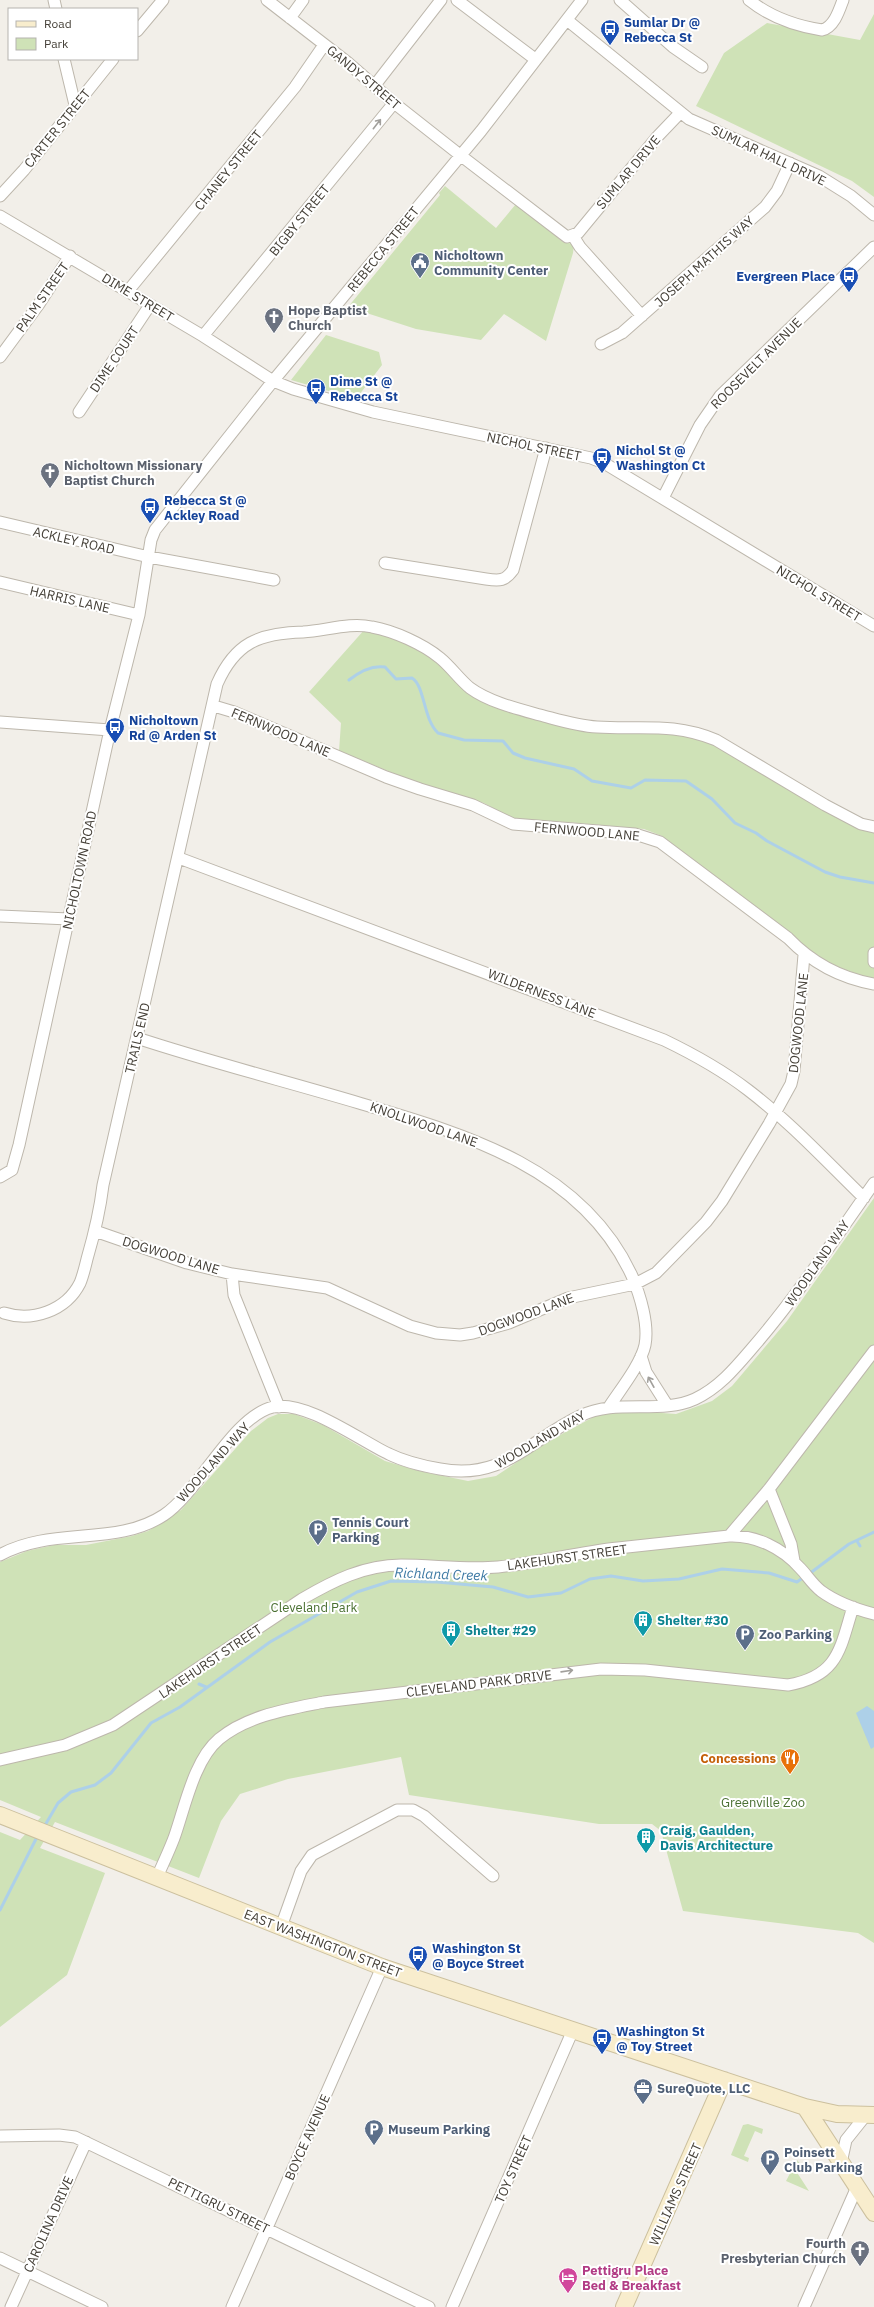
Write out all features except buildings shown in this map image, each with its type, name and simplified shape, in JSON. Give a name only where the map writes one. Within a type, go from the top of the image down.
[{"type":"street","points":[[138,30],[163,0]]},
{"type":"street","name":"GANDY STREET","points":[[267,0],[375,85],[394,103],[460,155]]},
{"type":"street","points":[[290,18],[303,0]]},
{"type":"street","points":[[375,85],[441,0]]},
{"type":"street","points":[[457,0],[535,59]]},
{"type":"street","name":"REBECCA STREET","points":[[148,558],[151,540],[161,521],[274,381],[481,131],[582,0]]},
{"type":"street","points":[[620,0],[673,47],[702,67]]},
{"type":"street","points":[[749,0],[763,11],[776,17],[822,30],[828,28],[833,22],[843,0]]},
{"type":"street","points":[[567,20],[680,113]]},
{"type":"street","name":"CHANEY STREET","points":[[128,291],[295,87],[324,45]]},
{"type":"street","points":[[64,60],[75,105]]},
{"type":"street","name":"CARTER STREET","points":[[0,196],[24,170],[112,60]]},
{"type":"street","name":"BIGBY STREET","points":[[203,336],[394,103]]},
{"type":"street","name":"SUMLAR HALL DRIVE","points":[[680,113],[688,119],[819,176],[851,196],[874,215]]},
{"type":"street","name":"SUMLAR DRIVE","points":[[573,236],[578,233],[658,136],[680,113]]},
{"type":"street","points":[[460,155],[561,234],[567,237],[573,236],[580,247],[642,316]]},
{"type":"street","name":"JOSEPH MATHIS WAY","points":[[601,344],[622,334],[772,200],[790,163]]},
{"type":"street","name":"DIME STREET","points":[[0,216],[203,336],[274,381]]},
{"type":"street","name":"ROOSEVELT AVENUE","points":[[663,498],[700,425],[720,396],[874,247]]},
{"type":"street","name":"PALM STREET","points":[[0,357],[70,256]]},
{"type":"street","name":"DIME COURT","points":[[79,412],[150,305]]},
{"type":"street","name":"NICHOL STREET","points":[[274,381],[293,389],[372,412],[546,448],[604,462],[874,626]]},
{"type":"street","points":[[385,563],[486,580],[502,581],[508,578],[513,570],[546,448]]},
{"type":"street","name":"ACKLEY ROAD","points":[[0,522],[148,558],[274,580]]},
{"type":"street","name":"NICHOLTOWN ROAD","points":[[0,1177],[12,1170],[14,1162],[110,730],[139,615],[148,558]]},
{"type":"street","name":"HARRIS LANE","points":[[0,582],[139,615]]},
{"type":"street","name":"FERNWOOD LANE","points":[[874,827],[862,824],[825,805],[716,740],[700,733],[670,727],[597,727],[578,725],[539,715],[480,694],[470,688],[439,657],[403,638],[373,627],[355,626],[286,632],[255,639],[244,645],[223,670],[217,684],[214,706],[234,712],[386,777],[474,805],[513,824],[635,834],[660,842],[788,938],[804,955],[848,978],[874,984]]},
{"type":"street","name":"TRAILS END","points":[[4,1313],[14,1316],[33,1316],[44,1313],[63,1303],[80,1283],[95,1231],[103,1185],[214,706]]},
{"type":"street","points":[[0,722],[110,730]]},
{"type":"street","name":"WILDERNESS LANE","points":[[179,858],[240,879],[664,1040],[727,1075],[776,1113],[864,1198]]},
{"type":"street","points":[[0,916],[69,919]]},
{"type":"street","points":[[874,953],[874,962]]},
{"type":"street","name":"DOGWOOD LANE","points":[[95,1231],[187,1263],[232,1274],[327,1288],[410,1326],[436,1333],[460,1335],[509,1323],[568,1298],[635,1284],[656,1273],[706,1222],[736,1180],[776,1113],[791,1084],[794,1071],[804,955]]},
{"type":"street","name":"KNOLLWOOD LANE","points":[[137,1038],[443,1128],[482,1144],[546,1178],[579,1203],[599,1224],[623,1256],[635,1284],[643,1312],[645,1345],[641,1356],[609,1407]]},
{"type":"street","name":"WOODLAND WAY","points":[[0,1555],[13,1548],[43,1539],[120,1532],[144,1526],[157,1519],[173,1507],[248,1421],[266,1410],[279,1407],[294,1408],[326,1419],[358,1439],[404,1460],[442,1470],[469,1472],[480,1471],[507,1461],[563,1424],[590,1411],[609,1407],[667,1404],[695,1399],[713,1388],[729,1375],[780,1316],[874,1183]]},
{"type":"street","points":[[232,1274],[234,1295],[279,1407]]},
{"type":"street","points":[[730,1536],[769,1489],[874,1351]]},
{"type":"street","points":[[641,1356],[646,1372],[667,1404]]},
{"type":"street","points":[[769,1489],[791,1544],[797,1565],[811,1581],[828,1596],[874,1614]]},
{"type":"street","name":"LAKEHURST STREET","points":[[0,1760],[65,1745],[112,1725],[334,1580],[348,1574],[374,1567],[399,1565],[495,1567],[534,1563],[617,1548],[730,1536],[743,1536],[768,1544],[797,1565]]},
{"type":"street","name":"CLEVELAND PARK DRIVE","points":[[157,1877],[174,1838],[182,1810],[202,1760],[213,1745],[229,1732],[265,1716],[324,1702],[578,1670],[621,1668],[788,1685],[811,1679],[834,1662],[840,1653],[853,1607]]},
{"type":"street","points":[[281,1927],[301,1871],[312,1855],[397,1810],[414,1810],[424,1816],[493,1876]]},
{"type":"street","name":"EAST WASHINGTON STREET","points":[[0,1815],[382,1967],[804,2107],[837,2114],[870,2115]]},
{"type":"street","name":"BOYCE AVENUE","points":[[232,2307],[382,1967]]},
{"type":"street","name":"TOY STREET","points":[[452,2307],[573,2030]]},
{"type":"street","name":"WILLIAMS STREET","points":[[624,2307],[724,2080]]},
{"type":"street","points":[[804,2107],[874,2213]]},
{"type":"street","points":[[841,2163],[846,2140],[870,2115]]},
{"type":"street","name":"PETTIGRU STREET","points":[[0,2136],[59,2135],[75,2137],[429,2307]]},
{"type":"street","name":"CAROLINA DRIVE","points":[[11,2307],[86,2142]]},
{"type":"street","points":[[804,2307],[857,2187]]},
{"type":"street","points":[[0,2258],[102,2307]]},
{"type":"green space","points":[[874,14],[874,197],[852,181],[696,106],[724,53],[767,23],[860,40]]},
{"type":"green space","points":[[445,186],[496,228],[516,204],[563,242],[574,244],[573,253],[546,341],[504,314],[481,340],[416,329],[348,307],[440,195],[439,193]]},
{"type":"green space","points":[[326,335],[379,352],[382,365],[356,399],[291,380]]},
{"type":"green space","points":[[365,629],[400,640],[435,655],[471,692],[544,719],[695,735],[874,829],[874,980],[827,963],[809,951],[768,916],[662,836],[644,829],[567,822],[515,820],[484,803],[410,780],[339,751],[341,723],[309,692]]},
{"type":"green space","name":"Cleveland Park","points":[[874,1198],[874,1943],[858,1933],[683,1911],[661,1831],[652,1824],[599,1824],[409,1795],[401,1757],[288,1779],[240,1794],[221,1821],[199,1878],[55,1822],[40,1848],[105,1873],[67,1975],[0,2027],[0,1832],[20,1840],[41,1817],[0,1800],[0,1562],[27,1551],[54,1545],[86,1545],[132,1536],[148,1531],[181,1510],[251,1431],[268,1418],[278,1414],[294,1414],[323,1425],[385,1461],[419,1471],[468,1481],[496,1476],[547,1442],[599,1414],[634,1411],[676,1414],[712,1401],[732,1386],[787,1321]]},
{"type":"green space","points":[[748,2124],[763,2129],[762,2134],[755,2131],[744,2156],[749,2158],[748,2162],[731,2155],[743,2125]]},
{"type":"green space","points":[[797,2160],[802,2166],[796,2171],[809,2191],[786,2181]]},
{"type":"water","points":[[867,1706],[874,1711],[874,1747],[871,1749],[856,1713]]},
{"type":"waterway","points":[[349,680],[357,674],[375,667],[385,667],[396,679],[412,678],[419,688],[429,720],[438,733],[464,740],[503,741],[513,753],[525,758],[574,769],[592,781],[631,788],[645,780],[686,781],[712,799],[735,823],[756,833],[767,841],[825,872],[840,877],[874,883]]},
{"type":"waterway","name":"Richland Creek","points":[[809,1574],[849,1544],[874,1532]]},
{"type":"waterway","name":"Richland Creek","points":[[857,1541],[860,1546]]},
{"type":"waterway","name":"Richland Creek","points":[[44,1827],[58,1803],[71,1792],[95,1785],[111,1773],[151,1723],[180,1707],[270,1642],[357,1592],[391,1581],[437,1582],[493,1587],[528,1597],[561,1593],[590,1579],[611,1576],[643,1581],[679,1579],[722,1569],[769,1573],[797,1582],[804,1577]]},
{"type":"waterway","points":[[199,1684],[206,1687]]},
{"type":"waterway","name":"Richland Creek","points":[[0,1910],[38,1835]]},
{"type":"place","name":"Sumlar Dr @ Rebecca St","points":[[610,46]]},
{"type":"place","name":"Nicholtown Community Center","points":[[420,279]]},
{"type":"place","name":"Evergreen Place","points":[[849,293]]},
{"type":"place","name":"Hope Baptist Church","points":[[274,334]]},
{"type":"place","name":"Dime St @ Rebecca St","points":[[316,405]]},
{"type":"place","name":"Nichol St @ Washington Ct","points":[[602,474]]},
{"type":"place","name":"Nicholtown Missionary Baptist Church","points":[[50,489]]},
{"type":"place","name":"Rebecca St @ Ackley Road","points":[[150,524]]},
{"type":"place","name":"Nicholtown Rd @ Arden St","points":[[115,744]]},
{"type":"place","name":"Tennis Court Parking","points":[[318,1546]]},
{"type":"place","name":"Shelter #30","points":[[643,1637]]},
{"type":"place","name":"Shelter #29","points":[[451,1647]]},
{"type":"place","name":"Zoo Parking","points":[[745,1651]]},
{"type":"place","name":"Concessions","points":[[790,1775]]},
{"type":"place","name":"Craig, Gaulden, Davis Architecture","points":[[646,1854]]},
{"type":"place","name":"Washington St @ Boyce Street","points":[[418,1972]]},
{"type":"place","name":"Washington St @ Toy Street","points":[[602,2055]]},
{"type":"place","name":"SureQuote, LLC","points":[[643,2105]]},
{"type":"place","name":"Museum Parking","points":[[374,2146]]},
{"type":"place","name":"Poinsett Club Parking","points":[[770,2176]]},
{"type":"place","name":"Fourth Presbyterian Church","points":[[860,2267]]},
{"type":"place","name":"Pettigru Place Bed & Breakfast","points":[[568,2294]]},
{"type":"park label","name":"Greenville Zoo","points":[[763,1802]]}]
